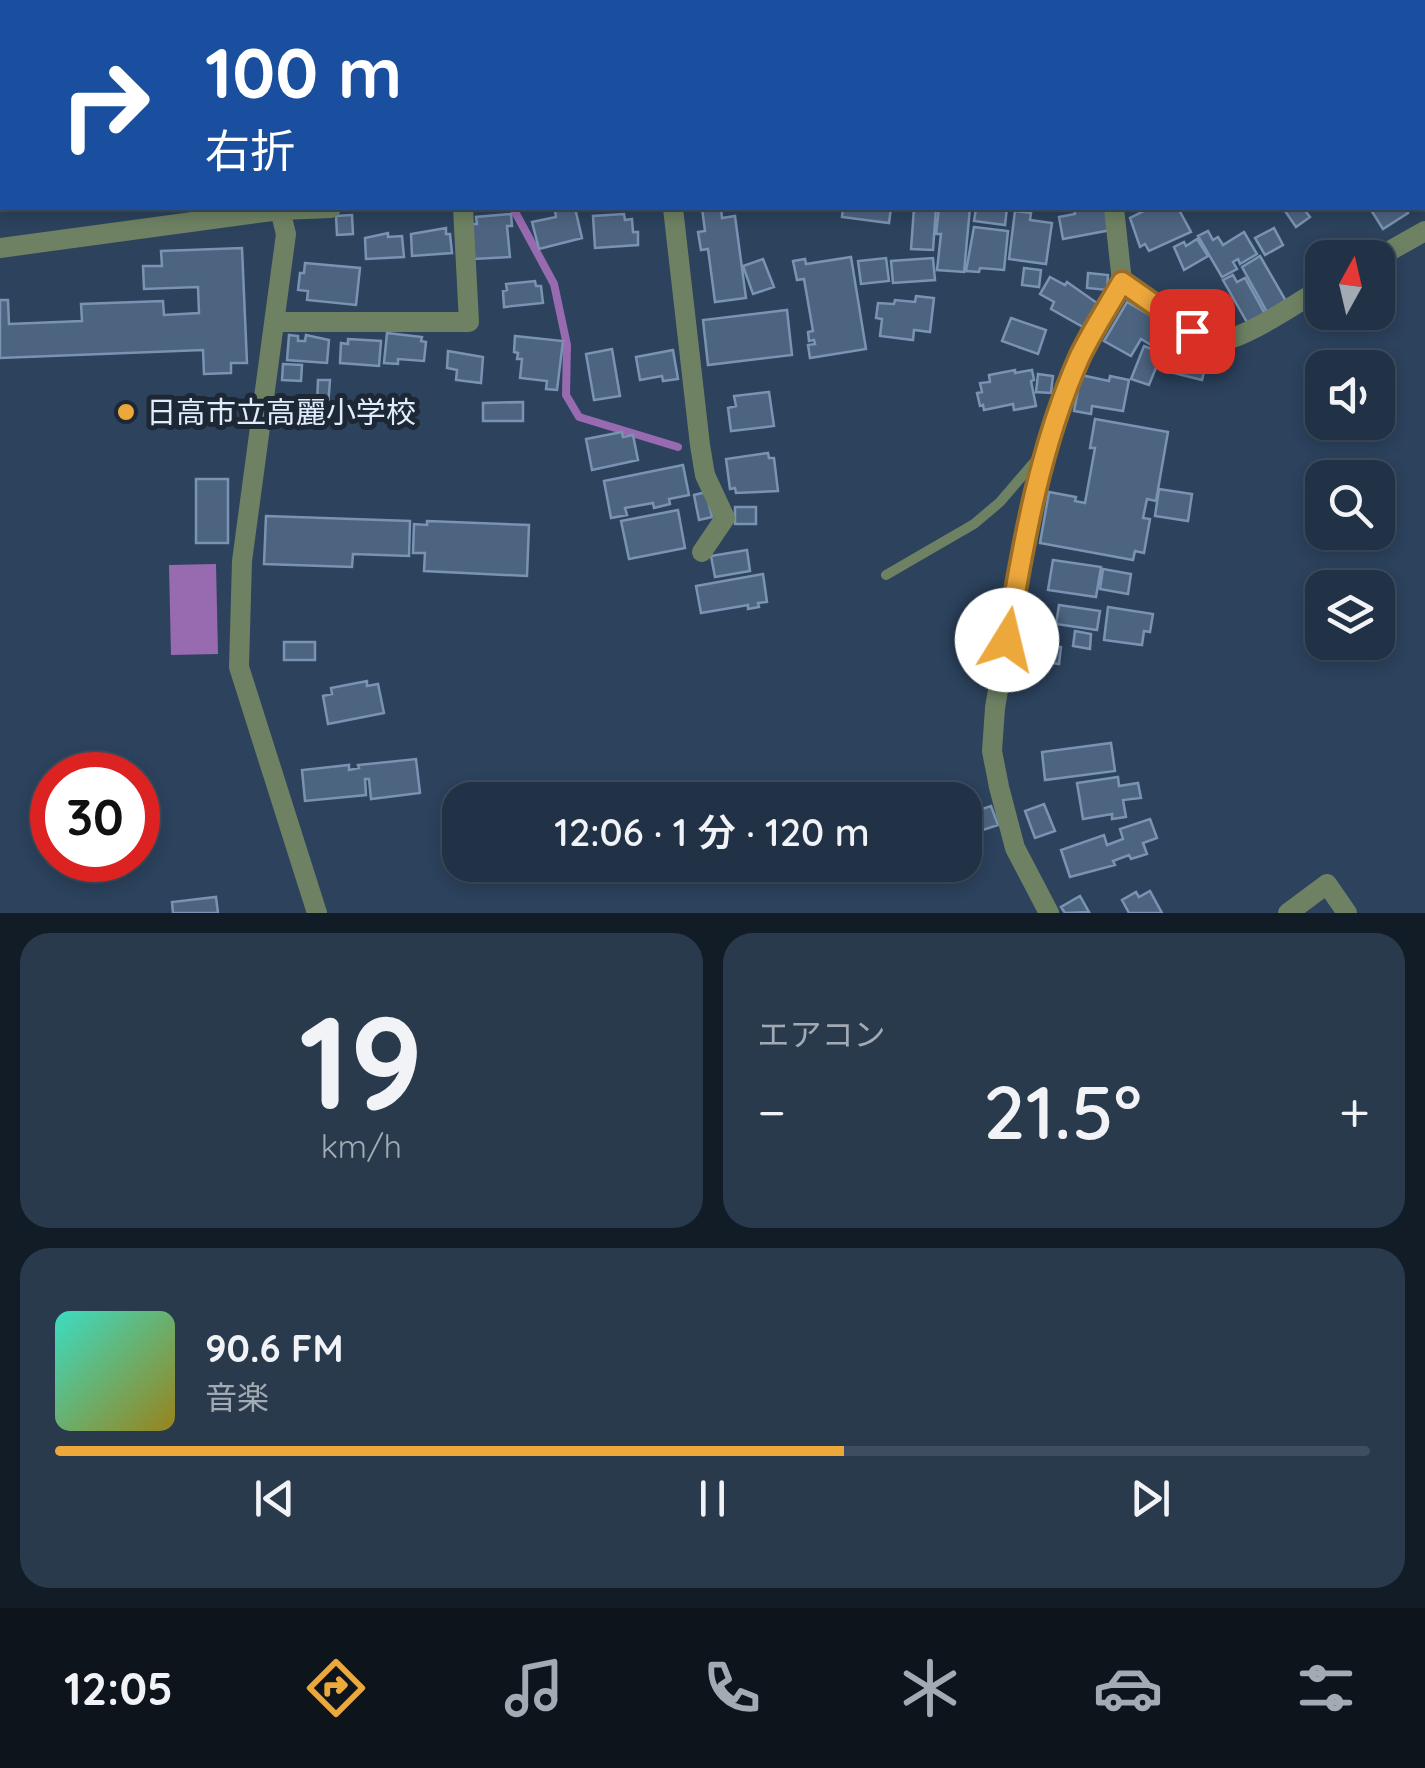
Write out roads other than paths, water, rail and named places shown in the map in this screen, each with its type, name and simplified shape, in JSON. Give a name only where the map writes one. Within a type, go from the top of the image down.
[{"type":"street","points":[[0,248],[272,210]]},
{"type":"street","points":[[279,210],[286,234],[242,561],[240,667],[316,913]]},
{"type":"street","points":[[276,322],[469,322],[463,210]]},
{"type":"street","points":[[672,210],[700,445],[705,474],[725,518],[702,552]]},
{"type":"street","points":[[1049,913],[1015,848],[998,787],[992,751],[995,708],[1024,536],[1061,404],[1082,352],[1122,282],[1114,210]]},
{"type":"street","points":[[1395,248],[1425,231]]},
{"type":"street","points":[[1122,282],[1192,331],[1212,340],[1230,339],[1305,297]]},
{"type":"street","points":[[1288,913],[1327,884],[1347,913]]},
{"type":"lane","points":[[886,575],[974,524],[1000,502],[1049,445]]},
{"type":"waterway","points":[[514,210],[554,284],[567,345],[566,395],[579,417],[678,447]]},
{"type":"place","name":"日高市立高麗小学校","points":[[126,412]]}]
